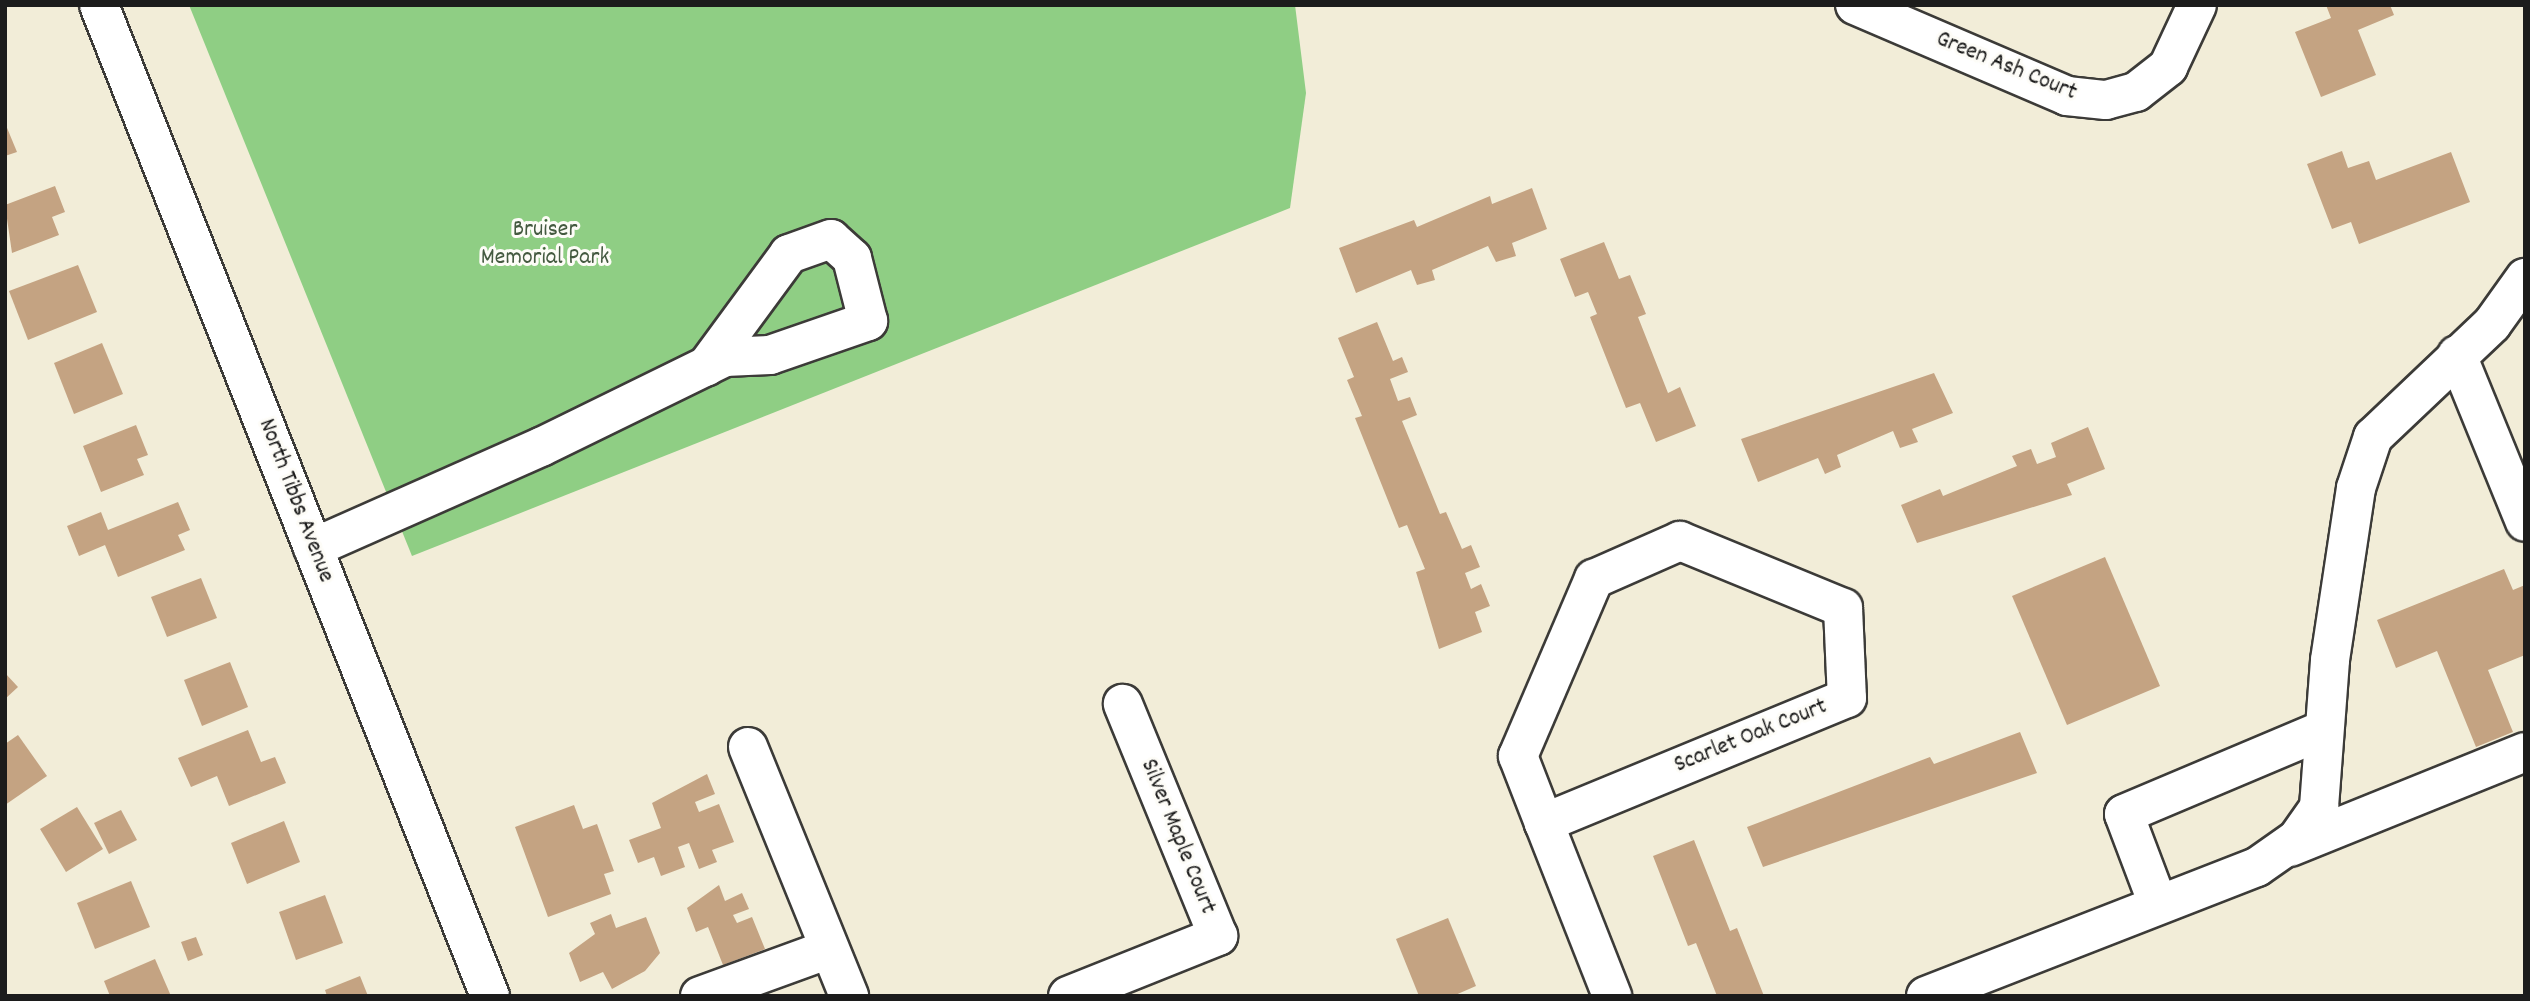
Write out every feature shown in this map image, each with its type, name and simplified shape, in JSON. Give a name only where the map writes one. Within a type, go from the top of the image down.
[{"type":"street","name":"North Tibbs Avenue","points":[[99,5],[490,996]]},
{"type":"street","name":"Green Ash Court","points":[[1855,5],[2067,96],[2106,100],[2136,92],[2168,68],[2197,5]]},
{"type":"street","points":[[1926,996],[2257,867],[2297,839],[2319,807],[2323,730],[2356,488],[2373,437],[2492,324],[2525,278]]},
{"type":"street","points":[[2457,355],[2525,522]]},
{"type":"street","points":[[313,548],[706,367]]},
{"type":"street","name":"Scarlet Oak Court","points":[[1544,823],[1847,698],[1843,608],[1680,541],[1594,579],[1518,756],[1544,823],[1612,996]]},
{"type":"street","name":"Silver Maple Court","points":[[1068,996],[1218,936],[1123,704]]},
{"type":"street","points":[[2158,904],[2124,814],[2323,730]]},
{"type":"street","points":[[748,747],[849,996]]},
{"type":"street","points":[[2278,852],[2525,752]]},
{"type":"street","points":[[700,996],[829,948]]},
{"type":"green space","name":"Bruiser Memorial Park","points":[[189,5],[1295,5],[1306,93],[1290,208],[412,556]]},
{"type":"building","points":[[2326,5],[2390,5],[2394,15],[2358,30],[2376,75],[2321,97],[2295,32],[2331,18]]},
{"type":"building","points":[[5,123],[17,152],[5,156]]},
{"type":"building","points":[[2342,151],[2348,168],[2369,161],[2376,180],[2451,152],[2470,202],[2359,244],[2351,222],[2332,229],[2307,164]]},
{"type":"building","points":[[55,186],[65,212],[52,217],[59,235],[12,253],[5,205]]},
{"type":"building","points":[[1532,188],[1547,229],[1512,243],[1516,256],[1496,262],[1488,246],[1432,270],[1435,280],[1417,285],[1411,270],[1356,293],[1339,248],[1414,220],[1417,227],[1490,196],[1492,204]]},
{"type":"building","points":[[1604,242],[1619,279],[1630,275],[1646,314],[1638,317],[1668,393],[1680,387],[1696,426],[1656,442],[1640,403],[1626,408],[1590,317],[1597,314],[1588,292],[1575,297],[1560,259]]},
{"type":"building","points":[[78,265],[97,312],[28,340],[9,291]]},
{"type":"building","points":[[1377,322],[1393,361],[1402,357],[1408,372],[1390,379],[1398,401],[1410,397],[1417,415],[1402,421],[1440,514],[1446,512],[1462,549],[1471,545],[1480,567],[1465,573],[1471,589],[1481,584],[1490,606],[1475,612],[1482,632],[1439,649],[1416,572],[1425,569],[1407,525],[1399,528],[1355,418],[1362,416],[1347,380],[1354,377],[1338,338]]},
{"type":"building","points":[[102,343],[123,394],[74,414],[54,363]]},
{"type":"building","points":[[1934,373],[1953,413],[1912,429],[1918,442],[1900,448],[1893,431],[1837,455],[1841,467],[1825,474],[1818,458],[1758,482],[1741,439]]},
{"type":"building","points":[[136,425],[148,455],[137,459],[144,475],[101,492],[83,446]]},
{"type":"building","points":[[2088,427],[2105,469],[2067,484],[2072,495],[1917,543],[1901,505],[1940,489],[1943,496],[2017,466],[2012,456],[2031,449],[2037,464],[2056,457],[2051,443]]},
{"type":"building","points":[[178,502],[190,530],[178,535],[185,550],[118,577],[105,545],[79,556],[67,526],[101,512],[108,530]]},
{"type":"building","points":[[2105,557],[2160,686],[2067,725],[2012,596]]},
{"type":"building","points":[[2504,569],[2513,590],[2525,585],[2525,655],[2488,670],[2513,732],[2476,747],[2437,651],[2396,668],[2377,620]]},
{"type":"building","points":[[201,578],[217,618],[167,637],[151,597]]},
{"type":"building","points":[[230,662],[248,707],[202,726],[184,680]]},
{"type":"building","points":[[5,673],[18,687],[5,699]]},
{"type":"building","points":[[248,730],[261,762],[275,757],[286,783],[229,806],[217,776],[191,787],[178,758]]},
{"type":"building","points":[[2020,732],[2037,773],[1763,867],[1747,827],[1930,757],[1934,764]]},
{"type":"building","points":[[18,735],[47,776],[5,805],[5,744]]},
{"type":"building","points":[[707,774],[715,794],[695,802],[699,812],[719,804],[734,842],[712,850],[717,862],[699,869],[689,843],[678,847],[685,867],[661,876],[654,857],[638,863],[629,840],[661,828],[652,803]]},
{"type":"building","points":[[574,805],[583,829],[597,824],[614,871],[604,874],[611,894],[548,917],[515,827]]},
{"type":"building","points":[[77,807],[103,849],[66,872],[40,829]]},
{"type":"building","points":[[121,810],[137,840],[109,854],[94,823]]},
{"type":"building","points":[[284,821],[300,862],[247,884],[231,843]]},
{"type":"building","points":[[1694,840],[1730,931],[1737,928],[1764,996],[1717,996],[1696,943],[1688,946],[1653,856]]},
{"type":"building","points":[[131,881],[150,927],[95,949],[77,903]]},
{"type":"building","points":[[719,885],[725,901],[742,893],[749,909],[733,915],[737,923],[752,917],[765,949],[723,965],[708,927],[696,932],[687,908]]},
{"type":"building","points":[[325,895],[343,943],[296,960],[279,912]]},
{"type":"building","points":[[611,914],[616,928],[646,917],[660,953],[645,971],[612,989],[603,972],[580,982],[569,953],[595,934],[590,923]]},
{"type":"building","points":[[1448,918],[1476,986],[1453,996],[1419,996],[1396,939]]},
{"type":"building","points":[[196,937],[203,955],[188,961],[181,942]]},
{"type":"building","points":[[155,959],[171,996],[110,996],[104,981]]},
{"type":"building","points":[[360,976],[368,996],[327,996],[325,990]]}]
